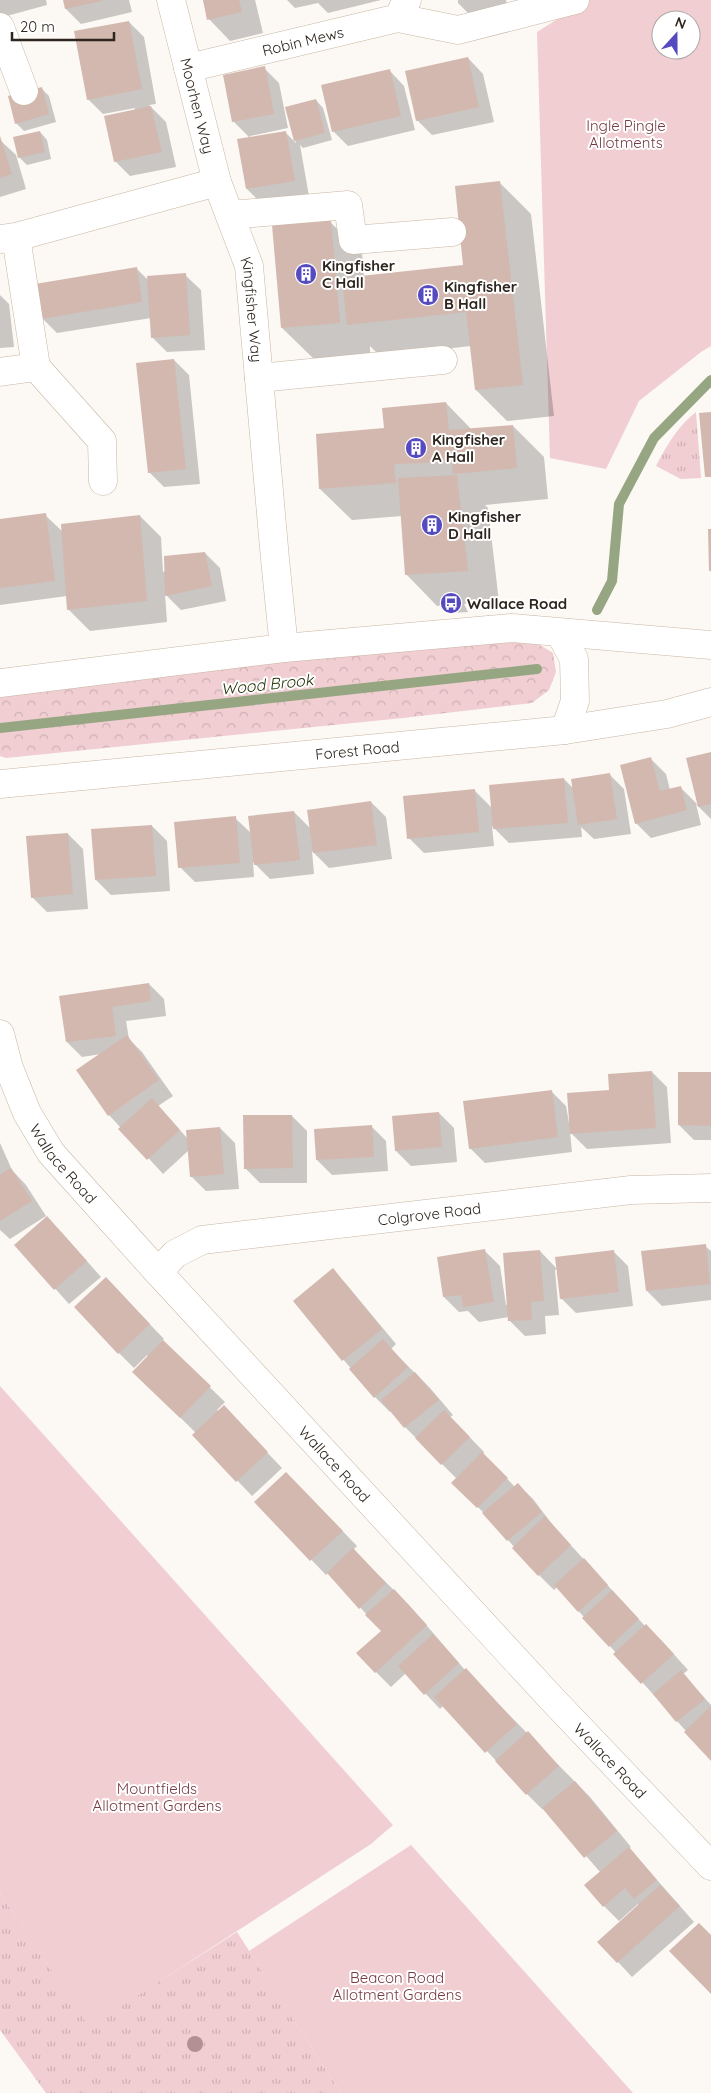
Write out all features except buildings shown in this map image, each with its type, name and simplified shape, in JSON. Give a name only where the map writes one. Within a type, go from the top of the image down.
[{"type":"street","name":"Moorhen Way","points":[[172,0],[217,182]]},
{"type":"street","points":[[403,9],[458,30],[576,0]]},
{"type":"street","name":"Robin Mews","points":[[188,68],[403,9]]},
{"type":"street","points":[[0,26],[24,91]]},
{"type":"street","points":[[103,481],[102,441],[36,367],[8,238],[217,182]]},
{"type":"street","name":"Kingfisher Way","points":[[217,182],[249,266],[284,648]]},
{"type":"street","points":[[230,215],[348,206],[353,240],[452,232]]},
{"type":"street","points":[[259,378],[443,360]]},
{"type":"street","points":[[0,372],[36,367]]},
{"type":"street","points":[[0,683],[284,648],[512,628],[711,645]]},
{"type":"street","points":[[560,633],[574,659],[575,701],[565,730]]},
{"type":"street","name":"Forest Road","points":[[0,784],[565,730],[667,714],[711,702]]},
{"type":"street","name":"Wallace Road","points":[[0,1034],[9,1068],[27,1112],[51,1153],[158,1272],[552,1699],[711,1866]]},
{"type":"street","name":"Colgrove Road","points":[[158,1272],[175,1254],[202,1240],[630,1190],[711,1188]]},
{"type":"green space","name":"Ingle Pingle Allotments","points":[[588,0],[711,0],[711,346],[639,401],[606,469],[550,458],[537,32]]},
{"type":"green space","points":[[696,412],[701,478],[681,479],[656,466],[678,430]]},
{"type":"green space","points":[[519,639],[540,645],[553,653],[556,672],[549,690],[532,703],[403,718],[6,758],[0,756],[0,696],[335,654]]},
{"type":"green space","name":"Mountfields Allotment Gardens","points":[[0,1386],[393,1825],[371,1844],[89,2027],[0,1893]]},
{"type":"green space","name":"Beacon Road Allotment Gardens","points":[[411,1845],[633,2093],[341,2093],[249,1951]]},
{"type":"green space","points":[[0,1893],[89,2026],[237,1932],[341,2093],[46,2093],[0,2030]]},
{"type":"waterway","name":"Wood Brook","points":[[597,610],[612,581],[619,504],[654,438],[711,380]]},
{"type":"waterway","name":"Wood Brook","points":[[0,728],[537,669]]},
{"type":"place","name":"Kingfisher C Hall","points":[[306,274]]},
{"type":"place","name":"Kingfisher B Hall","points":[[428,295]]},
{"type":"place","name":"Kingfisher A Hall","points":[[416,448]]},
{"type":"place","name":"Kingfisher D Hall","points":[[432,525]]},
{"type":"place","name":"Wallace Road","points":[[451,603]]}]
